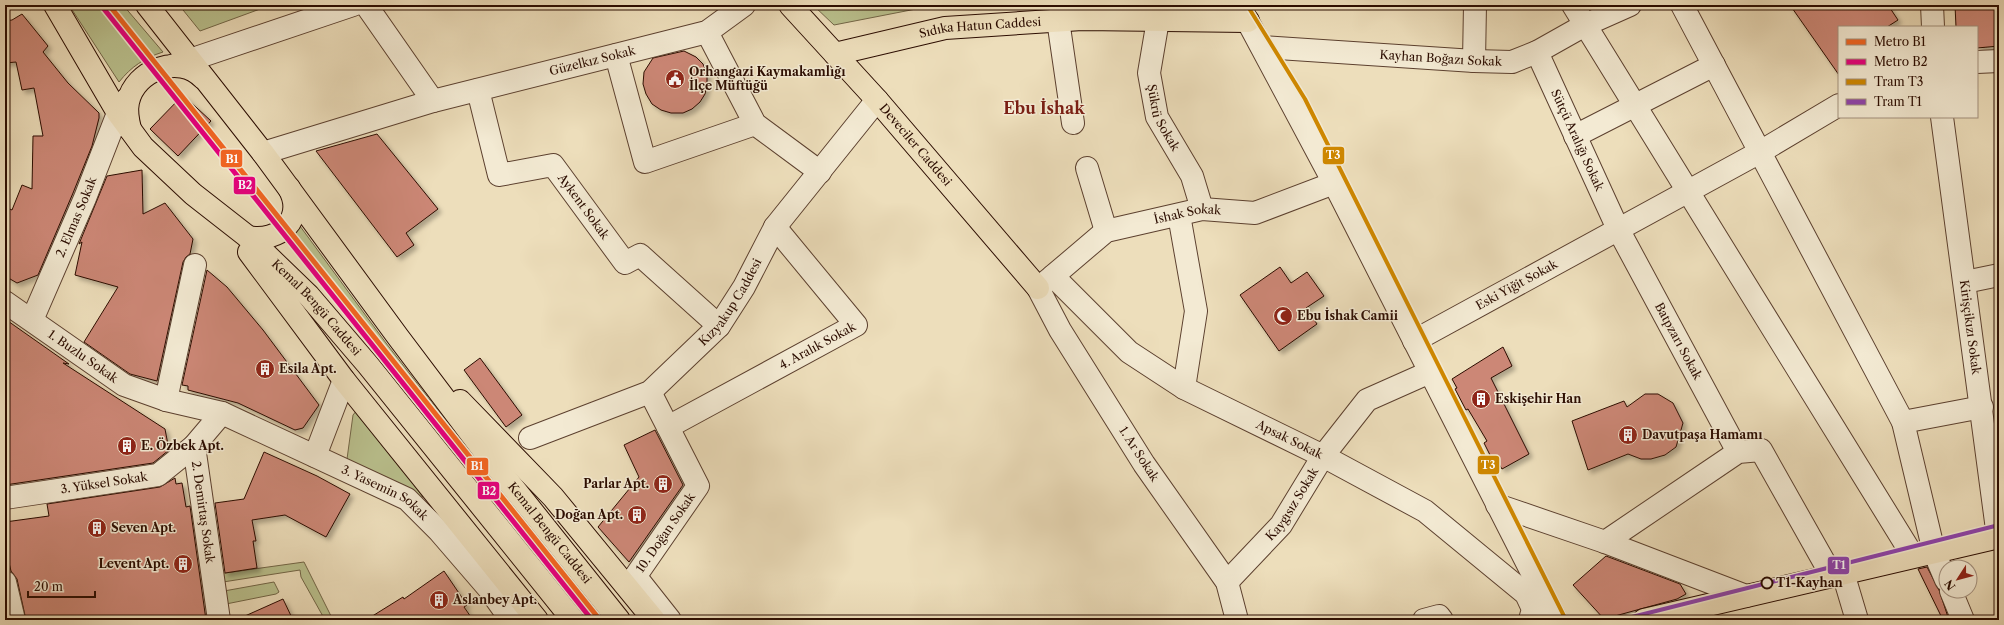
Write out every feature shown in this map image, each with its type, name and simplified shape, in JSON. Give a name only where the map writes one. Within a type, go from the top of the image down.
[{"type":"main road","name":"Kemal Bengü Caddesi","points":[[54,5],[118,113],[143,147],[193,194],[248,237],[309,296],[368,365],[573,620]]},
{"type":"main road","name":"Kemal Bengü Caddesi","points":[[147,5],[181,63],[211,86],[287,184],[398,337],[484,451],[619,620]]},
{"type":"main road","name":"Deveciler Caddesi","points":[[790,5],[876,100],[1046,282]]},
{"type":"main road","name":"Sıdıka Hatun Caddesi","points":[[835,54],[945,28],[1082,19],[1158,20],[1243,13]]},
{"type":"main road","points":[[131,132],[127,118],[128,102],[133,88],[143,77],[156,69],[181,63]]},
{"type":"main road","points":[[248,237],[259,239],[270,237],[280,233],[288,225],[294,204],[292,194],[287,184]]},
{"type":"main road","points":[[223,218],[344,380],[537,620]]},
{"type":"main road","points":[[398,337],[522,463],[632,582],[654,620]]},
{"type":"main road","points":[[1644,620],[1999,537]]},
{"type":"street","points":[[181,63],[353,5]]},
{"type":"street","points":[[366,5],[433,101]]},
{"type":"street","name":"Güzelkız Sokak","points":[[263,153],[433,101],[707,32],[744,5]]},
{"type":"street","points":[[1474,61],[1475,5]]},
{"type":"street","points":[[1573,5],[1688,190],[1924,554],[1938,571]]},
{"type":"street","name":"Kayhan Boğazı Sokak","points":[[1262,47],[1474,61],[1512,62],[1537,52],[1585,25],[1630,5]]},
{"type":"street","points":[[1682,5],[1902,422],[1924,554]]},
{"type":"street","points":[[1932,5],[1933,26]]},
{"type":"street","points":[[1243,13],[1334,183],[1556,620]]},
{"type":"street","points":[[1058,20],[1073,122]]},
{"type":"street","name":"Şükrü Sokak","points":[[1158,20],[1149,73],[1157,117],[1192,176],[1202,209]]},
{"type":"street","points":[[707,32],[755,124],[820,172]]},
{"type":"street","name":"Sütçü Aralığı Sokak","points":[[1537,52],[1618,229]]},
{"type":"street","points":[[616,55],[645,162],[755,124]]},
{"type":"street","points":[[1978,62],[1999,61]]},
{"type":"street","points":[[1576,136],[1714,65]]},
{"type":"street","name":"2. Elmas Sokak","points":[[32,320],[85,198],[118,113],[133,88]]},
{"type":"street","name":"Aykent Sokak","points":[[478,90],[499,175],[553,165],[625,263],[640,255],[719,326]]},
{"type":"street","name":"Kızyakup Caddesi","points":[[530,438],[650,392],[719,326],[744,288],[775,226],[820,172],[876,100]]},
{"type":"street","name":"Eski Yiğit Sokak","points":[[1414,341],[1760,152],[1838,106]]},
{"type":"street","name":"Kirişçikızı Sokak","points":[[1942,118],[1999,537]]},
{"type":"street","points":[[1087,168],[1106,231]]},
{"type":"street","name":"İshak Sokak","points":[[1046,282],[1106,231],[1202,209],[1255,213],[1334,183]]},
{"type":"street","points":[[1179,215],[1196,311],[1184,388]]},
{"type":"street","name":"4. Aralık Sokak","points":[[668,427],[856,325],[775,226]]},
{"type":"street","name":"Batpzarı Sokak","points":[[1618,229],[1738,452]]},
{"type":"street","points":[[166,400],[195,265]]},
{"type":"street","points":[[1965,282],[1999,275]]},
{"type":"street","name":"Apsak Sokak","points":[[1046,282],[1129,352],[1184,388],[1323,456],[1425,511],[1526,594],[1533,610],[1530,620]]},
{"type":"street","name":"1. Ar Sokak","points":[[1046,282],[1060,330],[1144,464],[1227,582],[1237,620]]},
{"type":"street","name":"1. Buzlu Sokak","points":[[5,302],[124,384],[166,400],[222,414]]},
{"type":"street","name":"Kaygısız Sokak","points":[[1227,582],[1281,525],[1323,456],[1367,400],[1430,372]]},
{"type":"street","points":[[315,456],[344,380]]},
{"type":"street","name":"10. Doğan Sokak","points":[[632,582],[698,486],[650,392]]},
{"type":"street","points":[[1902,422],[1982,407]]},
{"type":"street","name":"3. Yasemin Sokak","points":[[222,414],[407,499],[444,537],[489,589],[511,620]]},
{"type":"street","name":"2. Demirtaş Sokak","points":[[219,620],[194,446],[222,414]]},
{"type":"street","name":"3. Yüksel Sokak","points":[[5,498],[158,474],[194,446]]},
{"type":"street","points":[[1605,542],[1738,452],[1761,450],[1837,574],[1857,620]]},
{"type":"street","points":[[1497,505],[1605,542],[1746,596]]},
{"type":"street","points":[[5,582],[14,620]]},
{"type":"street","points":[[632,582],[670,620]]},
{"type":"street","points":[[1954,599],[1963,620]]},
{"type":"street","points":[[1424,620],[1439,616],[1442,620]]},
{"type":"green space","points":[[69,5],[123,5],[163,52],[138,64],[119,82]]},
{"type":"green space","points":[[179,5],[271,5],[200,31]]},
{"type":"green space","points":[[813,5],[916,5],[916,9],[834,25]]},
{"type":"green space","points":[[297,222],[386,343],[557,565],[551,570],[488,491],[330,285],[279,236]]},
{"type":"green space","points":[[357,410],[423,497],[419,497],[347,459],[353,415]]},
{"type":"green space","points":[[304,562],[333,620],[325,620],[301,577],[300,570],[223,582],[218,574]]},
{"type":"green space","points":[[274,582],[279,592],[276,594],[226,604],[224,591]]},
{"type":"building","points":[[1790,5],[1888,5],[1898,20],[1889,26],[1838,26],[1838,74]]},
{"type":"building","points":[[1955,5],[1999,5],[1999,46],[1978,48],[1978,26],[1956,26]]},
{"type":"building","points":[[22,14],[48,46],[43,52],[68,83],[99,113],[99,118],[92,146],[38,275],[17,283],[5,276],[5,207],[12,210],[22,185],[32,189],[33,136],[43,136],[34,88],[22,90],[16,62],[5,63],[5,21],[12,20]]},
{"type":"building","name":"Orhangazi Kaymakamlığı İlçe Müftüğü","points":[[684,51],[696,57],[703,64],[707,73],[705,94],[700,102],[692,109],[683,113],[671,113],[661,110],[652,104],[646,94],[643,84],[644,72],[653,58]]},
{"type":"building","points":[[183,95],[211,121],[178,156],[150,129]]},
{"type":"building","points":[[377,134],[438,209],[406,233],[414,245],[397,257],[316,151]]},
{"type":"building","points":[[142,170],[143,214],[165,203],[193,239],[190,254],[183,262],[157,381],[130,374],[84,342],[118,287],[75,275],[82,242],[79,244],[107,176]]},
{"type":"building","name":"Ebu İshak Camii","points":[[1280,267],[1291,283],[1307,272],[1324,296],[1306,308],[1317,324],[1279,351],[1240,295]]},
{"type":"building","points":[[207,270],[227,287],[263,330],[319,405],[303,428],[295,430],[238,403],[188,390],[188,386],[182,385]]},
{"type":"building","points":[[5,319],[69,364],[63,363],[165,429],[169,450],[153,463],[5,485]]},
{"type":"building","name":"Eskişehir Han","points":[[1503,347],[1512,366],[1491,378],[1529,454],[1502,469],[1496,459],[1493,461],[1484,443],[1487,441],[1468,409],[1466,410],[1455,389],[1457,388],[1452,379]]},
{"type":"building","points":[[480,358],[522,415],[506,427],[464,370]]},
{"type":"building","name":"Davutpaşa Hamamı","points":[[1645,394],[1658,394],[1673,403],[1683,423],[1676,447],[1665,455],[1651,459],[1641,459],[1628,454],[1588,470],[1572,421],[1624,401],[1627,407]]},
{"type":"building","points":[[655,430],[683,485],[629,562],[598,527],[639,477],[624,445]]},
{"type":"building","points":[[264,452],[317,476],[350,494],[326,537],[285,515],[252,520],[256,541],[253,541],[257,568],[225,573],[215,503],[244,499]]},
{"type":"building","points":[[175,478],[176,484],[182,483],[186,507],[190,506],[206,620],[26,620],[17,579],[11,571],[5,546],[5,522],[49,516],[47,504],[160,487]]},
{"type":"building","points":[[1606,556],[1680,584],[1686,594],[1677,599],[1604,619],[1573,585]]},
{"type":"building","points":[[1927,567],[1938,588],[1938,599],[1942,599],[1949,620],[1943,620],[1918,569]]},
{"type":"building","name":"Aslanbey Apt.","points":[[444,571],[467,605],[464,607],[473,620],[366,620],[403,597],[404,599]]},
{"type":"building","points":[[283,599],[293,620],[236,620]]},
{"type":"metro line","name":"B1","points":[[109,5],[600,620]]},
{"type":"metro line","name":"B2","points":[[104,9],[592,620]]},
{"type":"tram line","name":"T3","points":[[1247,5],[1305,99],[1566,620]]},
{"type":"tram line","name":"T1","points":[[1620,620],[1999,525]]},
{"type":"place","name":"Orhangazi Kaymakamlığı İlçe Müftüğü","points":[[675,79]]},
{"type":"place","name":"Ebu İshak Camii","points":[[1283,316]]},
{"type":"place","name":"Esila Apt.","points":[[265,369]]},
{"type":"place","name":"Eskişehir Han","points":[[1481,399]]},
{"type":"place","name":"Davutpaşa Hamamı","points":[[1628,435]]},
{"type":"place","name":"E. Özbek Apt.","points":[[127,446]]},
{"type":"place","name":"Parlar Apt.","points":[[663,484]]},
{"type":"place","name":"Doğan Apt.","points":[[637,515]]},
{"type":"place","name":"Seven Apt.","points":[[97,528]]},
{"type":"place","name":"Levent Apt.","points":[[183,564]]},
{"type":"place","name":"T1-Kayhan","points":[[1767,583]]},
{"type":"place","name":"Aslanbey Apt.","points":[[439,600]]},
{"type":"district","name":"Ebu İshak","points":[[1044,108]]}]
